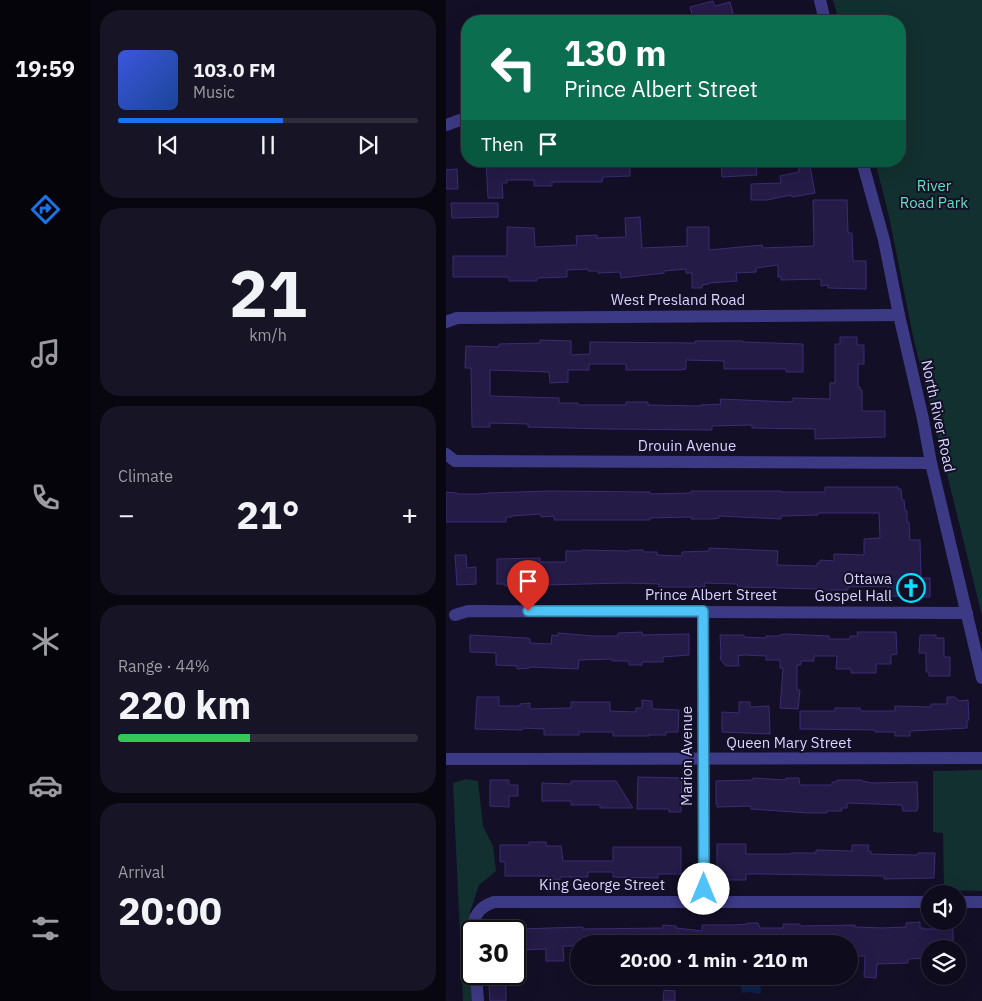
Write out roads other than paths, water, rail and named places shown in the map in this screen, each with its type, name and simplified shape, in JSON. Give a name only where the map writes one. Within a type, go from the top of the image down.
[{"type":"street","points":[[820,0],[824,15]]},
{"type":"street","points":[[446,125],[461,120]]},
{"type":"street","name":"North River Road","points":[[864,167],[884,240],[931,463],[982,678]]},
{"type":"street","name":"West Presland Road","points":[[451,320],[899,315]]},
{"type":"street","name":"Drouin Avenue","points":[[446,454],[455,461],[931,463]]},
{"type":"street","name":"Prince Albert Street","points":[[455,614],[468,610],[967,614]]},
{"type":"street","name":"Marion Avenue","points":[[703,611],[704,902]]},
{"type":"street","name":"Queen Mary Street","points":[[446,759],[982,758]]},
{"type":"street","name":"King George Street","points":[[474,920],[477,912],[484,905],[500,902],[921,902]]},
{"type":"street","points":[[966,902],[982,902]]},
{"type":"street","points":[[477,985],[478,1001]]},
{"type":"water","points":[[758,985],[761,988],[761,993],[742,993],[741,986]]},
{"type":"place","name":"Ottawa Gospel Hall","points":[[911,588]]},
{"type":"park label","name":"River Road Park","points":[[934,194]]}]
